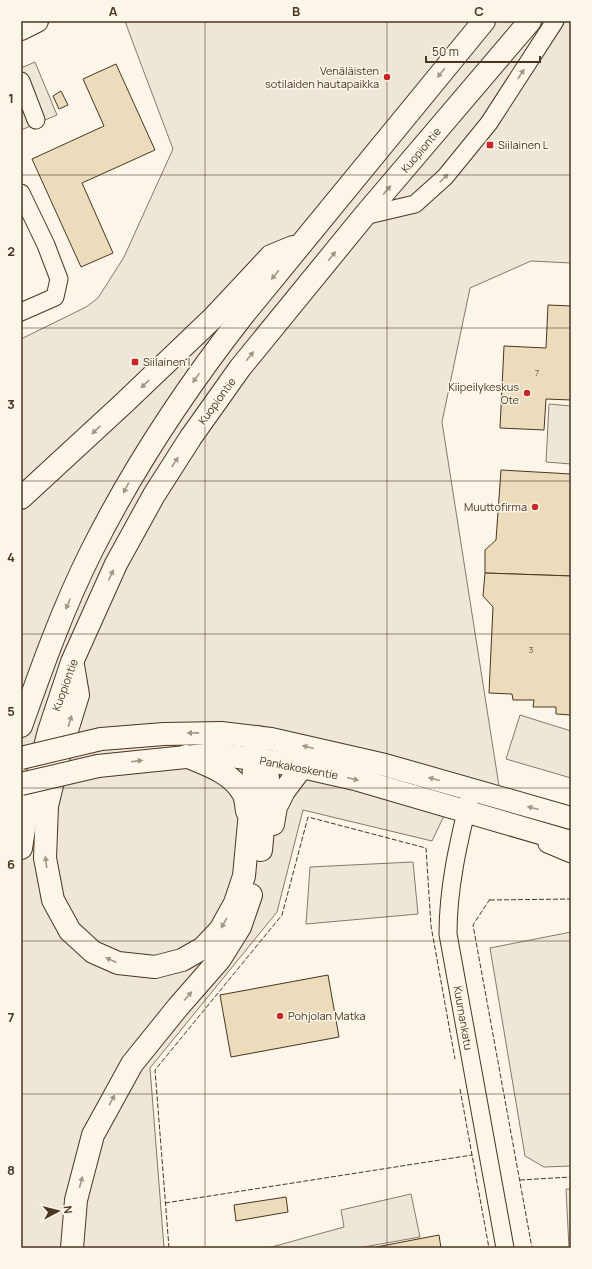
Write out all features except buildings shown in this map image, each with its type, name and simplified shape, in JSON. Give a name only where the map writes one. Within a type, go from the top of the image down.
[{"type":"main road","points":[[21,29],[37,21]]},
{"type":"main road","points":[[21,726],[47,652],[91,553],[130,481],[164,425],[215,351],[484,21]]},
{"type":"main road","name":"Kuopiontie","points":[[21,848],[25,823],[48,731],[72,662],[116,564],[154,495],[187,443],[240,368],[364,216],[530,21]]},
{"type":"main road","points":[[21,498],[213,318],[271,256],[300,245]]},
{"type":"main road","points":[[72,662],[78,696],[59,756],[47,806],[46,858],[53,900],[70,931],[93,952],[118,963],[155,967],[182,960],[203,948],[220,930],[235,904],[244,876],[248,818],[262,760]]},
{"type":"main road","name":"Pankakoskentie","points":[[21,758],[101,739],[164,734],[221,733],[264,738],[378,763],[571,818]]},
{"type":"main road","points":[[72,1248],[76,1200],[93,1135],[132,1064],[220,958],[240,928],[252,895],[260,857],[262,760],[264,738]]},
{"type":"main road","name":"Pankakoskentie","points":[[21,784],[98,766],[215,754],[302,766],[355,779],[419,797],[466,813],[571,842]]},
{"type":"main road","points":[[186,756],[214,767],[232,779],[244,794],[248,818]]},
{"type":"main road","points":[[260,857],[270,844],[276,807],[284,791],[302,766]]},
{"type":"street","points":[[364,216],[415,204],[445,177],[489,123],[555,21]]},
{"type":"street","points":[[21,81],[36,120]]},
{"type":"street","points":[[21,193],[46,245],[59,279],[55,297],[21,312]]},
{"type":"street","name":"Kuurnankatu","points":[[472,789],[451,882],[448,912],[448,934],[505,1248]]},
{"type":"street","points":[[517,827],[549,846],[571,854]]},
{"type":"shaded area","points":[[125,21],[571,21],[571,263],[531,261],[470,288],[442,422],[499,786],[463,776],[432,841],[303,810],[277,912],[150,1068],[164,1248],[21,1248],[21,339],[86,307],[98,298],[124,257],[173,149]]},
{"type":"shaded area","points":[[35,62],[57,115],[21,130],[21,68]]},
{"type":"shaded area","points":[[549,404],[571,406],[571,464],[546,462]]},
{"type":"shaded area","points":[[520,715],[571,731],[571,778],[506,759]]},
{"type":"shaded area","points":[[413,862],[418,914],[306,924],[310,867]]},
{"type":"shaded area","points":[[571,932],[571,1166],[544,1167],[525,1156],[490,948]]},
{"type":"shaded area","points":[[566,1189],[571,1189],[571,1248],[569,1248]]},
{"type":"shaded area","points":[[411,1194],[420,1237],[358,1248],[268,1248],[344,1227],[341,1210]]},
{"type":"fence","points":[[169,1248],[155,1070],[282,915],[308,817],[426,848],[431,926],[455,1059]]},
{"type":"fence","points":[[490,899],[473,925],[532,1248]]},
{"type":"fence","points":[[490,900],[571,899]]},
{"type":"fence","points":[[460,1089],[489,1248]]},
{"type":"fence","points":[[165,1203],[472,1155]]},
{"type":"fence","points":[[520,1180],[571,1177]]},
{"type":"place","name":"Venäläisten sotilaiden hautapaikka","points":[[387,77]]},
{"type":"place","name":"Siilainen L","points":[[490,145]]},
{"type":"place","name":"Siilainen I","points":[[135,362]]},
{"type":"place","name":"Kiipeilykeskus Ote","points":[[527,393]]},
{"type":"place","name":"Muuttofirma","points":[[535,507]]},
{"type":"place","name":"Pohjolan Matka","points":[[280,1016]]}]
